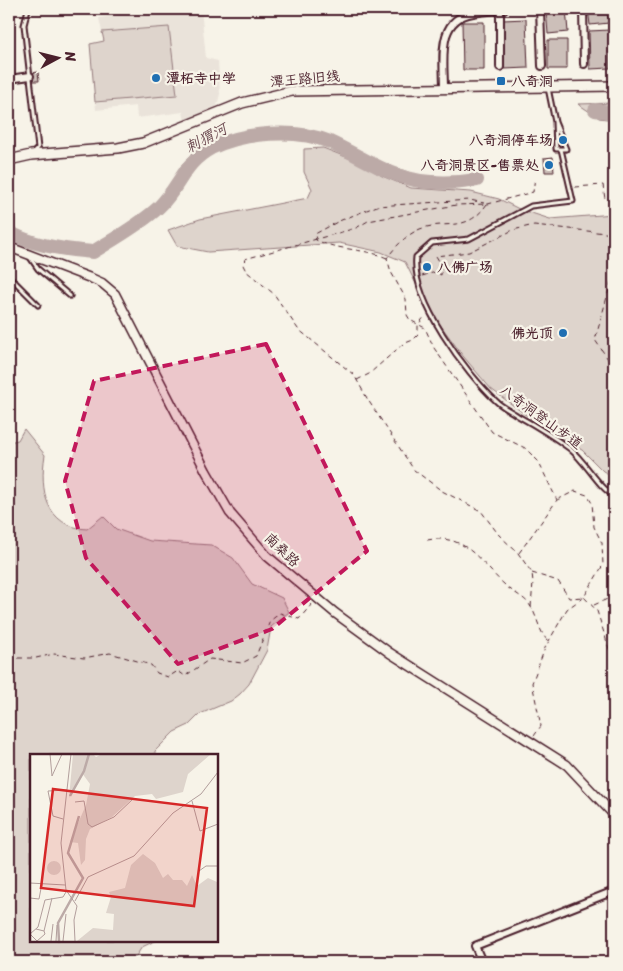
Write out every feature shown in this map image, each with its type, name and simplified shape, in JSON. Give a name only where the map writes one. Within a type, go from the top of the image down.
[{"type":"main road","name":"潭王路旧线","points":[[9,160],[31,155],[118,148],[143,143],[182,129],[228,107],[274,94],[310,90],[614,86]]},
{"type":"street","points":[[444,88],[444,45],[448,26],[457,17],[502,9],[500,67]]},
{"type":"street","points":[[540,9],[542,66]]},
{"type":"street","points":[[583,9],[584,64]]},
{"type":"street","points":[[9,79],[30,76]]},
{"type":"street","name":"南桑路","points":[[9,247],[98,281],[115,294],[206,472],[230,513],[267,556],[317,598],[390,654],[567,764],[614,815]]},
{"type":"street","points":[[482,962],[475,946],[614,890]]},
{"type":"lane","points":[[28,9],[24,25],[38,148],[31,155]]},
{"type":"lane","points":[[548,87],[555,122],[556,149],[566,149],[555,122]]},
{"type":"lane","points":[[416,276],[416,257],[432,243],[469,239],[531,206],[573,201],[561,149]]},
{"type":"lane","points":[[27,254],[38,269],[70,296]]},
{"type":"lane","points":[[9,276],[38,305]]},
{"type":"lane","name":"八奇洞登山步道","points":[[416,276],[427,303],[450,347],[497,402],[571,450],[596,475],[606,491],[614,496]]},
{"type":"path","points":[[531,607],[532,573],[518,553],[499,535],[481,511],[442,491],[414,470],[354,375],[298,330],[274,294],[246,271],[243,265],[245,259],[356,228],[368,221],[456,205],[488,204],[533,192],[535,177]]},
{"type":"path","points":[[570,188],[603,185],[605,200]]},
{"type":"path","points":[[316,240],[315,234],[326,227],[366,209],[378,206],[470,200],[488,204]]},
{"type":"path","points":[[416,276],[429,276],[436,272],[441,275],[442,266],[436,256],[468,252],[513,230],[534,224],[614,234]]},
{"type":"path","points":[[316,240],[331,247],[370,250],[387,258]]},
{"type":"path","points":[[614,272],[595,340],[608,359],[614,376]]},
{"type":"path","points":[[357,380],[369,374],[403,344],[413,340],[418,335],[418,325],[424,319],[427,303]]},
{"type":"path","points":[[531,741],[541,726],[532,683],[548,642],[566,609],[584,597],[603,565],[602,543],[594,527],[592,503],[587,495],[575,491],[557,500]]},
{"type":"path","points":[[427,540],[441,538],[453,540],[469,549],[504,584],[531,607],[539,621],[542,634],[548,642]]},
{"type":"path","points":[[532,573],[558,581],[569,598],[584,597],[593,606],[611,655]]},
{"type":"path","points":[[593,606],[614,596]]},
{"type":"path","points":[[9,658],[36,658],[54,654],[84,658],[110,653],[151,665],[157,673],[168,677],[178,672],[185,676],[210,659],[242,662],[256,656],[270,621],[280,613],[299,619],[317,598]]},
{"type":"highlighted area","points":[[266,344],[367,551],[272,629],[178,664],[86,558],[65,481],[94,381]]},
{"type":"shaded area","name":"潭柘寺中学","points":[[157,9],[201,9],[206,58],[218,61],[220,94],[217,106],[185,121],[183,112],[137,118],[136,106],[96,110],[90,44],[104,41],[99,18]]},
{"type":"shaded area","points":[[169,27],[177,95],[95,102],[90,44],[104,41],[102,32]]},
{"type":"shaded area","points":[[614,103],[614,120],[599,118],[578,104]]},
{"type":"shaded area","points":[[323,148],[356,161],[382,176],[411,188],[471,192],[499,199],[519,209],[550,219],[614,214],[614,477],[603,471],[582,450],[546,430],[491,389],[463,356],[428,308],[405,262],[381,252],[339,243],[208,252],[177,246],[168,230],[200,219],[308,198],[312,189],[304,172],[304,149]]},
{"type":"shaded area","points":[[24,429],[45,455],[43,481],[45,493],[48,504],[62,522],[73,527],[87,529],[103,516],[116,529],[150,541],[211,545],[233,558],[252,584],[282,598],[289,612],[271,627],[267,650],[249,684],[240,694],[231,701],[200,714],[189,725],[174,732],[155,751],[155,754],[30,754],[30,941],[155,941],[142,947],[132,962],[9,962],[9,442],[18,440]]},
{"type":"building","points":[[546,9],[566,9],[568,32],[548,34]]},
{"type":"building","points":[[588,9],[607,9],[609,23],[590,25]]},
{"type":"building","points":[[526,19],[528,68],[504,69],[503,20]]},
{"type":"building","points":[[462,22],[484,22],[484,70],[463,70]]},
{"type":"building","points":[[610,30],[610,68],[590,69],[589,31]]},
{"type":"building","points":[[548,40],[567,40],[567,69],[548,69]]},
{"type":"building","points":[[38,72],[39,81],[33,81],[32,73]]},
{"type":"building","name":"八奇洞景区-售票处","points":[[553,157],[554,172],[545,172],[544,158]]},
{"type":"waterway","name":"刺猬河","points":[[595,110],[614,113]]},
{"type":"waterway","name":"刺猬河","points":[[9,232],[39,244],[93,252],[136,225],[159,207],[188,168],[202,154],[224,143],[254,135],[286,134],[316,138],[330,142],[405,178],[446,183],[477,180]]},
{"type":"place","name":"潭柘寺中学","points":[[156,78]]},
{"type":"place","name":"八奇洞","points":[[501,81]]},
{"type":"place","name":"八奇洞停车场","points":[[563,140]]},
{"type":"place","name":"八奇洞景区-售票处","points":[[549,165]]},
{"type":"place","name":"八佛广场","points":[[427,267]]},
{"type":"place","name":"佛光顶","points":[[563,333]]}]
